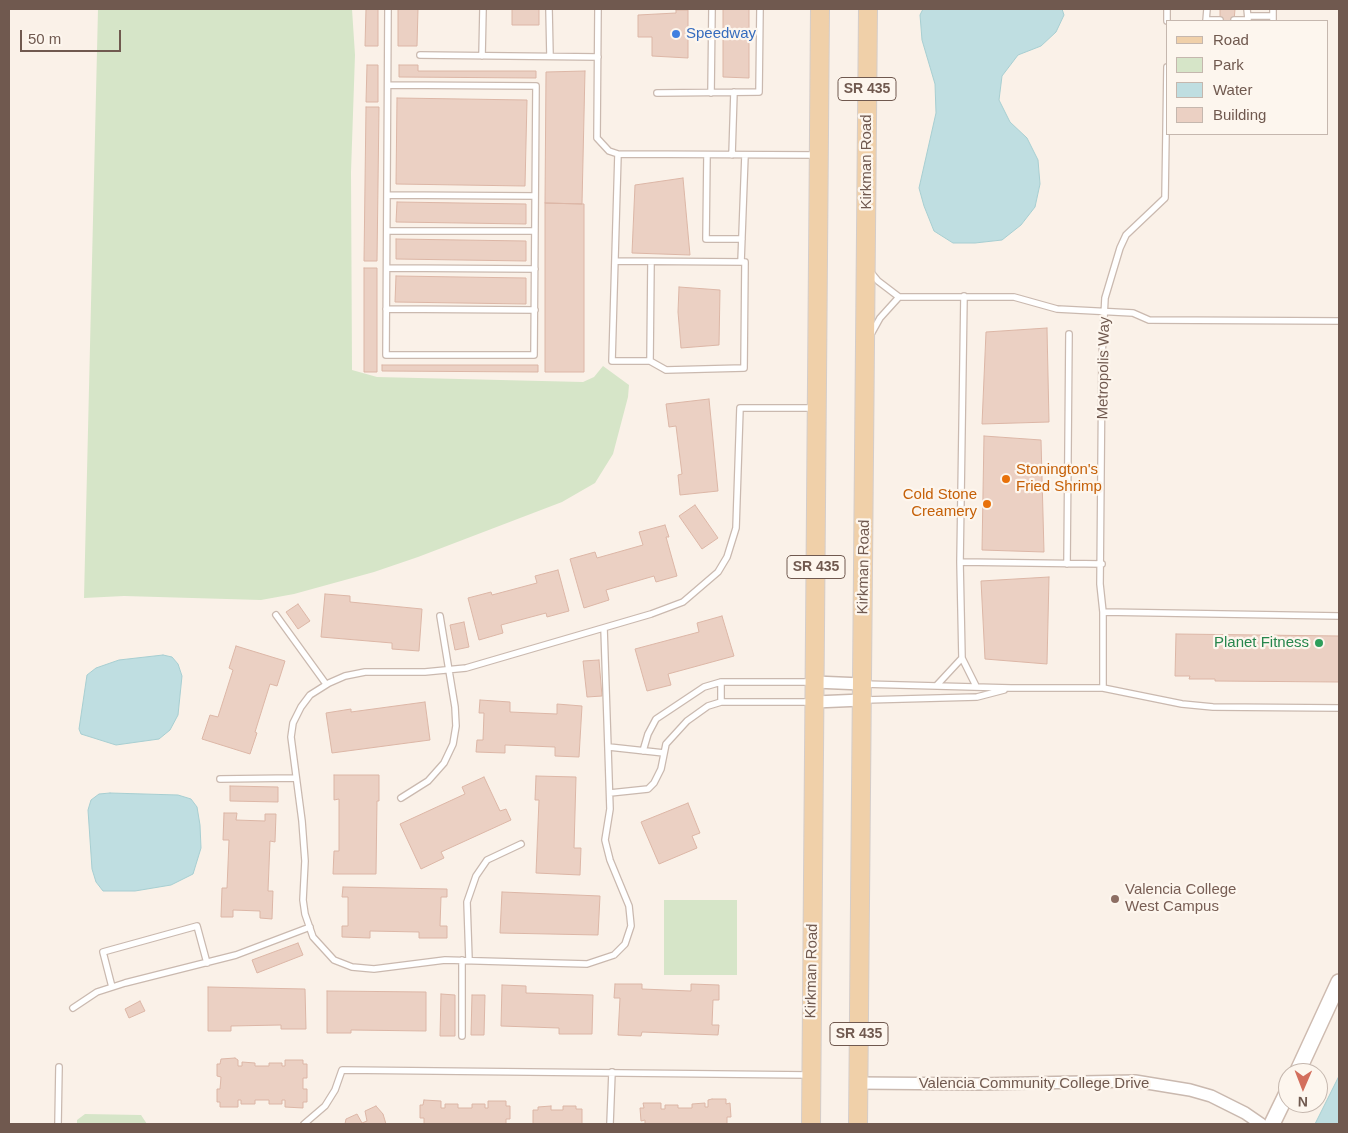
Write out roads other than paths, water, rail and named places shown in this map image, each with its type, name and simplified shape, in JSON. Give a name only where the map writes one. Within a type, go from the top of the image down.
[{"type":"main road","name":"Kirkman Road","points":[[810,1124],[818,408],[820,9]]},
{"type":"main road","name":"Kirkman Road","points":[[858,1124],[868,9]]},
{"type":"street","points":[[815,682],[862,692]]},
{"type":"street","points":[[815,702],[862,692]]},
{"type":"street","points":[[1301,1063],[1339,982]]},
{"type":"street","name":"Valencia Community College Drive","points":[[858,1083],[1017,1084],[1135,1081],[1190,1090],[1210,1096],[1261,1124]]},
{"type":"street","points":[[1272,1124],[1278,1112]]},
{"type":"lane","points":[[388,9],[386,355],[534,355],[536,86],[388,85]]},
{"type":"lane","points":[[482,56],[483,9]]},
{"type":"lane","points":[[549,9],[550,56]]},
{"type":"lane","points":[[598,9],[598,138],[609,151],[618,154],[820,155]]},
{"type":"lane","points":[[711,93],[712,9]]},
{"type":"lane","points":[[657,93],[759,92],[760,9]]},
{"type":"lane","points":[[1207,9],[1206,20],[1220,20]]},
{"type":"lane","points":[[1247,9],[1248,19]]},
{"type":"lane","points":[[1234,20],[1273,15]]},
{"type":"lane","points":[[420,55],[598,57]]},
{"type":"lane","points":[[732,155],[734,92]]},
{"type":"lane","name":"Metropolis Way","points":[[1104,688],[1103,612],[1100,584],[1102,564],[1102,366],[1104,312],[1107,287],[1126,235],[1165,198],[1166,132]]},
{"type":"lane","points":[[615,261],[745,262],[744,368],[666,370],[650,361],[612,361],[618,154]]},
{"type":"lane","points":[[707,155],[706,239],[742,239]]},
{"type":"lane","points":[[741,262],[745,155]]},
{"type":"lane","points":[[387,195],[536,196]]},
{"type":"lane","points":[[387,231],[535,231]]},
{"type":"lane","points":[[650,361],[651,262]]},
{"type":"lane","points":[[867,267],[878,281],[899,297],[1014,297],[1057,309],[1133,313],[1149,320],[1339,321]]},
{"type":"lane","points":[[386,268],[535,269]]},
{"type":"lane","points":[[964,296],[960,562],[962,658],[976,686]]},
{"type":"lane","points":[[866,344],[880,318],[899,297]]},
{"type":"lane","points":[[386,308],[535,310]]},
{"type":"lane","points":[[1067,564],[1069,334]]},
{"type":"lane","points":[[604,628],[610,793],[610,809],[605,840],[610,860],[629,906],[631,926],[625,944],[614,955],[587,964],[445,960],[374,969],[352,967],[334,960],[313,937],[304,907],[305,861],[302,821],[291,737],[293,723],[310,695],[326,684],[345,676],[365,672],[426,672],[466,668],[604,628],[683,602],[718,572],[728,557],[736,528],[740,408],[818,408]]},
{"type":"lane","points":[[960,562],[1102,564]]},
{"type":"lane","points":[[1103,612],[1339,616]]},
{"type":"lane","points":[[276,615],[326,684]]},
{"type":"lane","points":[[401,798],[428,781],[444,762],[453,744],[456,726],[440,616]]},
{"type":"lane","points":[[937,685],[956,667],[962,658]]},
{"type":"lane","points":[[643,750],[648,734],[656,719],[704,686],[721,682],[815,682]]},
{"type":"lane","points":[[721,682],[721,702]]},
{"type":"lane","points":[[862,692],[937,685],[1011,688],[1104,688],[1182,704],[1212,708],[1339,708]]},
{"type":"lane","points":[[862,692],[977,697],[1011,688]]},
{"type":"lane","points":[[610,793],[648,789],[654,784],[661,769],[666,744],[687,721],[708,706],[721,702],[815,702]]},
{"type":"lane","points":[[609,747],[664,753]]},
{"type":"lane","points":[[220,779],[296,778]]},
{"type":"lane","points":[[462,1036],[467,902],[476,876],[487,860],[521,844]]},
{"type":"lane","points":[[112,987],[103,952],[197,926],[207,963]]},
{"type":"lane","points":[[73,1008],[97,992],[236,955],[310,927]]},
{"type":"lane","points":[[58,1124],[59,1066]]},
{"type":"lane","points":[[304,1124],[325,1106],[342,1070],[811,1075]]},
{"type":"lane","points":[[610,1124],[612,1072]]},
{"type":"water","points":[[923,9],[1062,9],[1064,15],[1056,32],[1041,46],[1018,55],[1002,76],[999,100],[1010,122],[1027,138],[1038,160],[1040,184],[1035,207],[1021,225],[1002,240],[953,243],[934,231],[924,206],[919,188],[936,113],[935,84],[922,40],[920,15]]},
{"type":"water","points":[[163,655],[172,657],[178,664],[182,676],[178,715],[170,730],[159,739],[116,745],[81,734],[79,729],[87,675],[96,668],[119,660]]},
{"type":"water","points":[[99,794],[178,795],[191,799],[197,807],[201,848],[193,874],[171,885],[135,891],[103,891],[96,882],[92,869],[88,810],[91,800]]},
{"type":"water","points":[[1339,1076],[1339,1124],[1315,1124],[1320,1113],[1328,1113],[1328,1098]]},
{"type":"place","name":"Speedway","points":[[676,34]]},
{"type":"place","name":"Stonington's Fried Shrimp","points":[[1006,479]]},
{"type":"place","name":"Cold Stone Creamery","points":[[987,504]]},
{"type":"place","name":"Planet Fitness","points":[[1319,643]]},
{"type":"place","name":"Valencia College West Campus","points":[[1115,899]]}]
